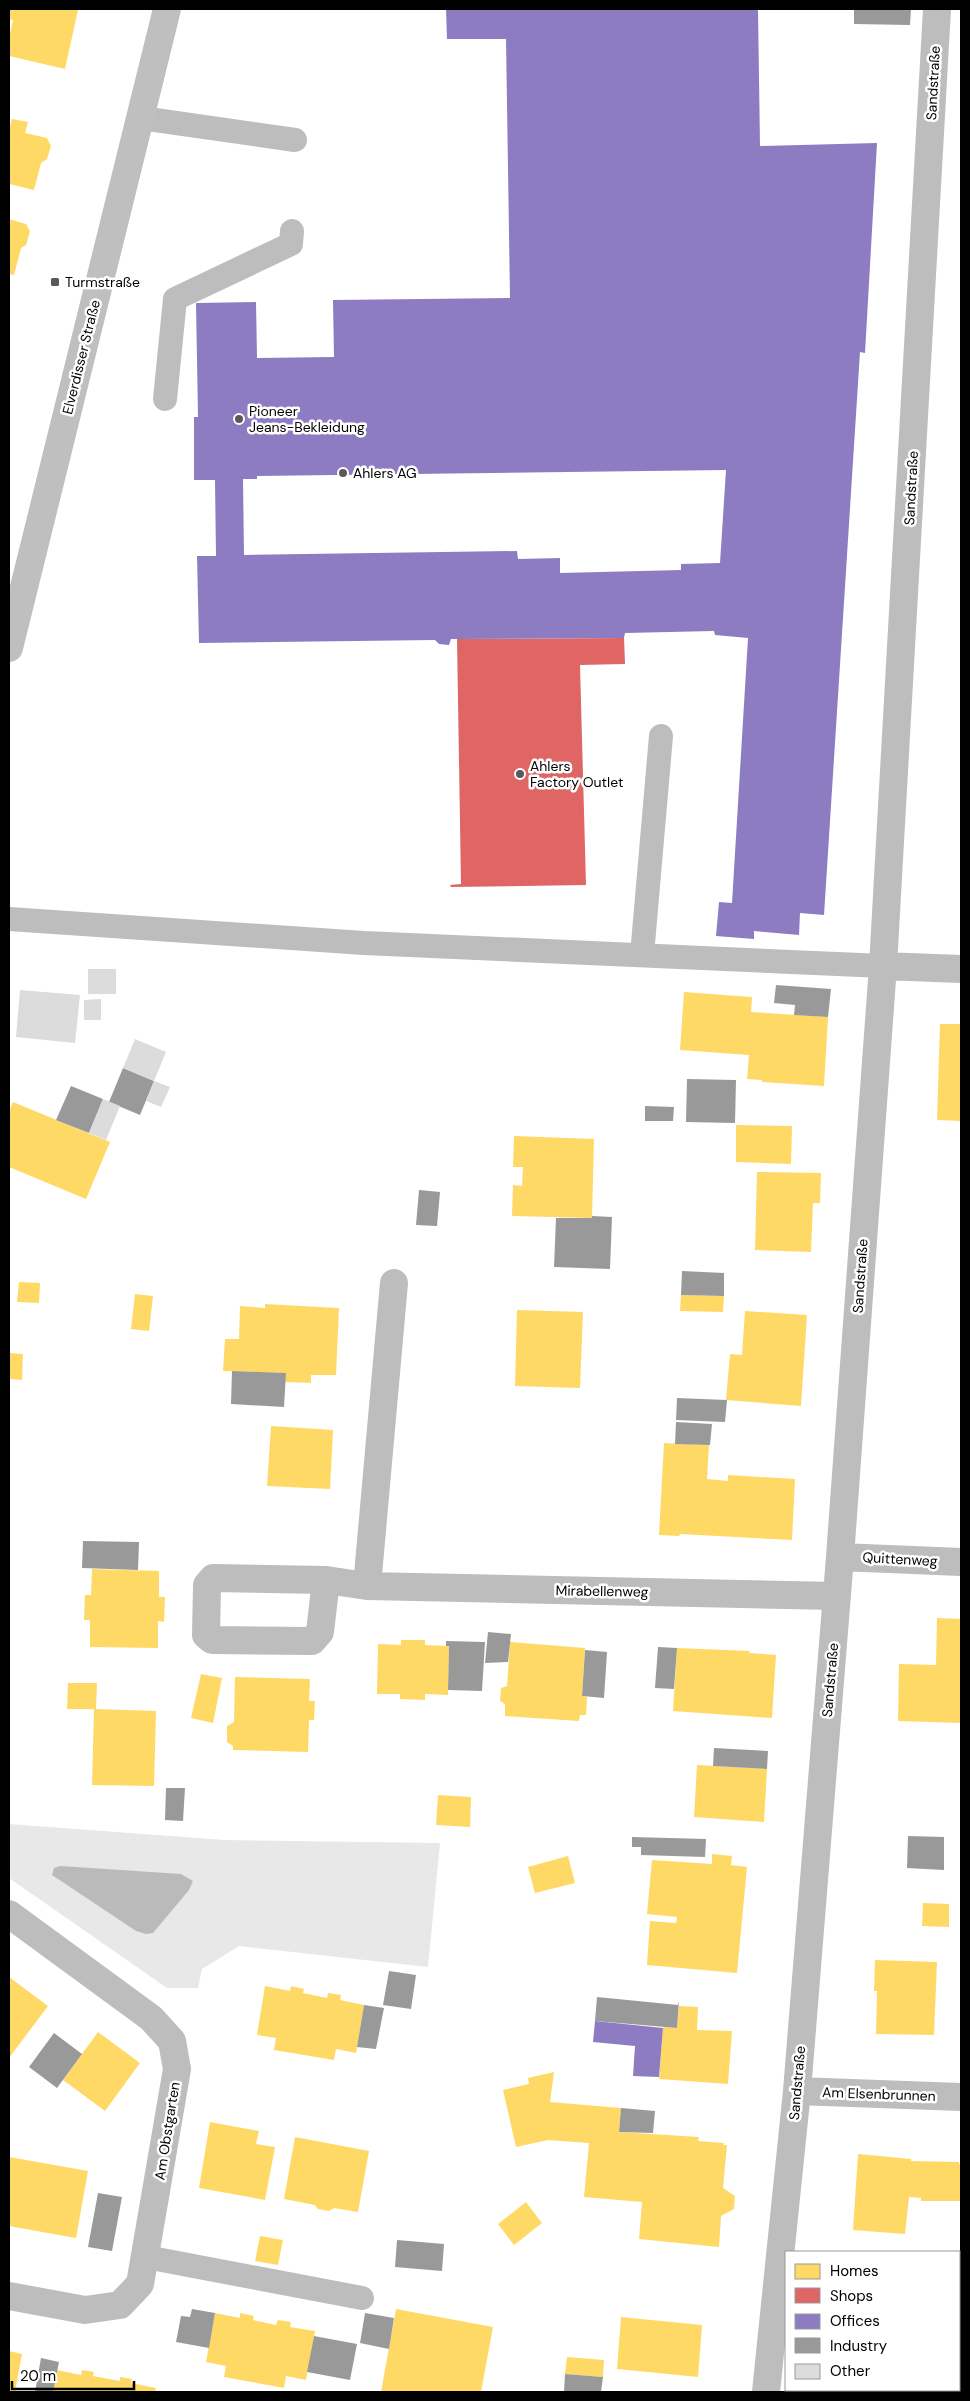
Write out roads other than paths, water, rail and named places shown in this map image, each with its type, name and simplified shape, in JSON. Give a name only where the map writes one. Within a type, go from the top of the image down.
[{"type":"main road","name":"Elverdisser Straße","points":[[9,648],[167,9]]},
{"type":"street","name":"Sandstraße","points":[[766,2392],[797,2092],[840,1557],[883,966],[937,9]]},
{"type":"street","points":[[883,966],[961,969]]},
{"type":"street","points":[[367,1586],[394,1282]]},
{"type":"street","name":"Quittenweg","points":[[840,1557],[961,1562]]},
{"type":"street","name":"Mirabellenweg","points":[[326,1580],[367,1586],[836,1596]]},
{"type":"street","name":"Am Obstgarten","points":[[9,1914],[151,2018],[172,2041],[177,2069],[140,2284],[120,2305],[85,2310],[9,2296]]},
{"type":"street","name":"Am Elsenbrunnen","points":[[797,2092],[961,2097]]},
{"type":"lane","points":[[141,118],[295,140]]},
{"type":"lane","points":[[165,399],[175,299],[291,244],[292,231]]},
{"type":"lane","points":[[642,955],[661,736]]},
{"type":"lane","points":[[9,919],[364,943],[883,966]]},
{"type":"lane","points":[[146,2257],[362,2298]]},
{"type":"place","name":"Turmstraße","points":[[55,282]]},
{"type":"place","name":"Pioneer Jeans-Bekleidung","points":[[239,419]]},
{"type":"place","name":"Ahlers AG","points":[[343,473]]},
{"type":"place","name":"Ahlers Factory Outlet","points":[[520,774]]}]
